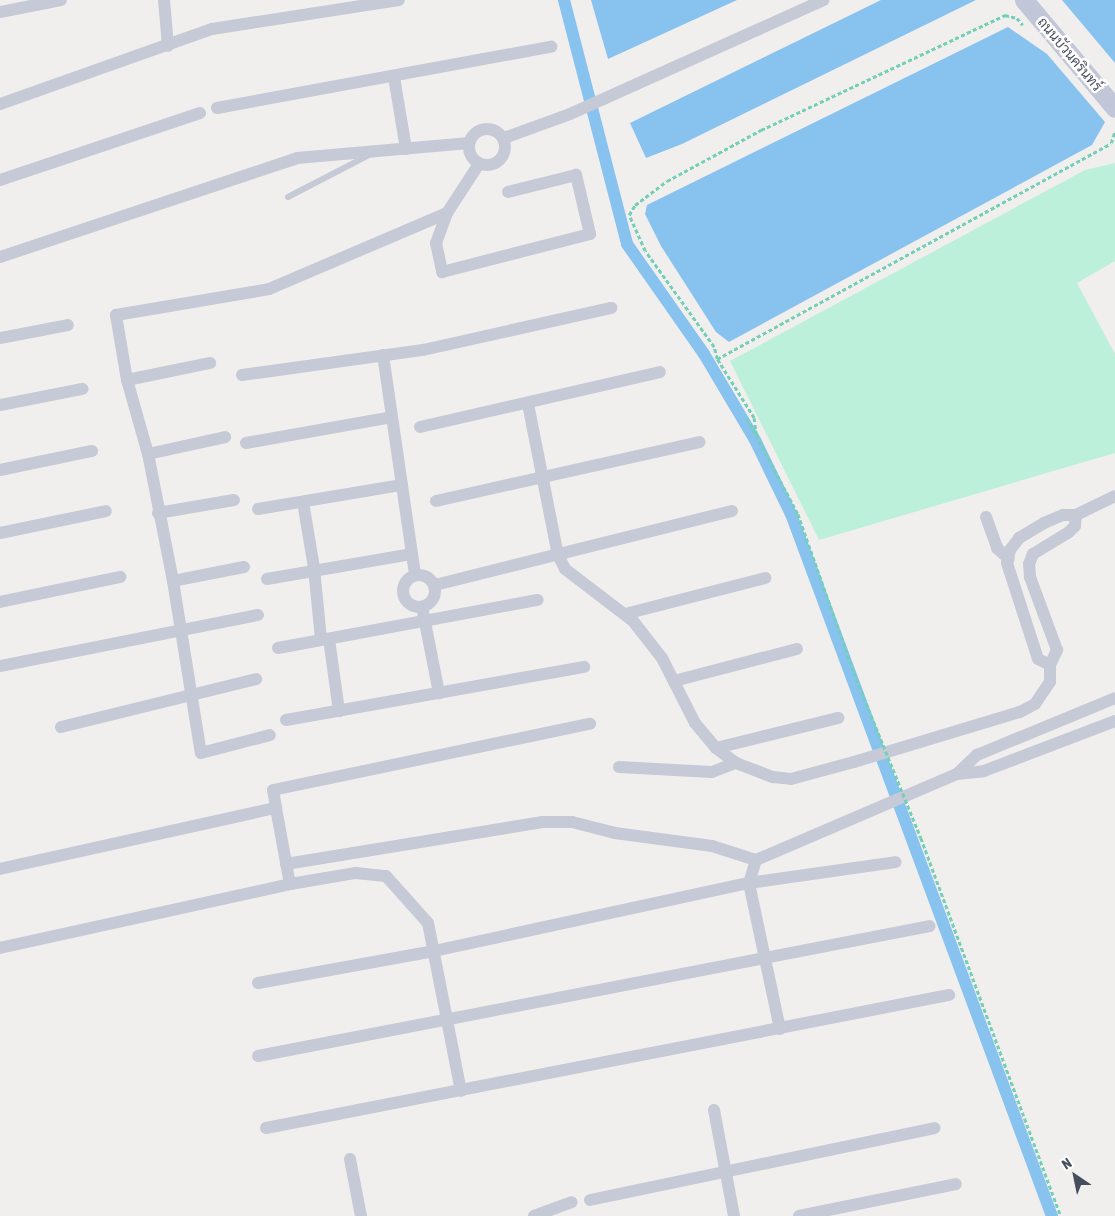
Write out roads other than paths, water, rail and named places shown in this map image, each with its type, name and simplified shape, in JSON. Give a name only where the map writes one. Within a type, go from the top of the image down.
[{"type":"street","points":[[0,12],[61,0]]},
{"type":"street","points":[[164,0],[168,46]]},
{"type":"street","points":[[0,104],[212,29],[399,0]]},
{"type":"street","points":[[504,138],[570,114],[824,0]]},
{"type":"street","name":"ถนนบัวนครินทร์","points":[[1024,0],[1115,108]]},
{"type":"street","points":[[217,108],[551,47]]},
{"type":"street","points":[[394,77],[406,149]]},
{"type":"street","points":[[0,180],[200,113]]},
{"type":"street","points":[[487,128],[498,132],[504,138],[506,147],[502,159],[491,165],[479,164],[471,155],[469,143],[476,133],[487,128]]},
{"type":"street","points":[[0,257],[298,158],[469,143]]},
{"type":"street","points":[[479,164],[447,213],[436,243],[442,272],[590,234],[576,175],[508,192]]},
{"type":"street","points":[[270,735],[201,753],[173,581],[158,513],[148,454],[127,380],[116,314],[269,289],[447,213]]},
{"type":"street","points":[[242,375],[423,350],[611,308]]},
{"type":"street","points":[[0,338],[68,324]]},
{"type":"street","points":[[383,355],[415,575]]},
{"type":"street","points":[[127,380],[210,363]]},
{"type":"street","points":[[420,427],[528,404],[660,372]]},
{"type":"street","points":[[0,405],[82,389]]},
{"type":"street","points":[[528,404],[558,555],[573,578],[625,614],[662,658],[695,723],[716,748],[736,763],[765,774],[791,779],[1020,712],[1035,704],[1050,682],[1050,665],[1057,650],[1030,577],[1029,564],[1033,554],[1068,533],[1075,526],[1076,515]]},
{"type":"street","points":[[246,443],[392,418]]},
{"type":"street","points":[[148,454],[226,436]]},
{"type":"street","points":[[436,501],[699,442]]},
{"type":"street","points":[[0,470],[92,451]]},
{"type":"street","points":[[258,509],[402,485]]},
{"type":"street","points":[[1008,559],[1010,550],[1019,538],[1034,529],[1063,514],[1076,515],[1115,496]]},
{"type":"street","points":[[158,513],[234,500]]},
{"type":"street","points":[[303,502],[325,640],[340,711]]},
{"type":"street","points":[[435,585],[732,510]]},
{"type":"street","points":[[0,533],[106,511]]},
{"type":"street","points":[[986,517],[997,548],[1008,559],[1038,659],[1050,665]]},
{"type":"street","points":[[1034,529],[1045,548]]},
{"type":"street","points":[[267,579],[314,568],[412,554]]},
{"type":"street","points":[[173,581],[244,567]]},
{"type":"street","points":[[415,575],[430,578],[435,585],[435,595],[422,607],[413,606],[406,600],[403,591],[406,582],[415,575]]},
{"type":"street","points":[[0,602],[120,577]]},
{"type":"street","points":[[625,614],[765,578]]},
{"type":"street","points":[[278,648],[538,600]]},
{"type":"street","points":[[422,607],[439,693]]},
{"type":"street","points":[[0,666],[258,614]]},
{"type":"street","points":[[674,681],[797,650]]},
{"type":"street","points":[[286,720],[584,667]]},
{"type":"street","points":[[61,726],[256,679]]},
{"type":"street","points":[[957,774],[977,755],[1097,708],[1115,698]]},
{"type":"street","points":[[286,864],[543,822],[572,822],[615,833],[712,846],[756,860],[875,811],[957,774],[984,770],[1110,724],[1097,708]]},
{"type":"street","points":[[716,748],[838,718]]},
{"type":"street","points":[[290,884],[272,790],[590,724]]},
{"type":"street","points":[[619,767],[712,772],[736,763]]},
{"type":"street","points":[[0,869],[276,808]]},
{"type":"street","points":[[756,860],[749,883],[780,1029]]},
{"type":"street","points":[[258,983],[434,951],[749,883],[896,862]]},
{"type":"street","points":[[0,948],[290,884],[356,873],[386,876],[428,923],[461,1091]]},
{"type":"street","points":[[258,1056],[766,960],[930,926]]},
{"type":"street","points":[[266,1128],[949,995]]},
{"type":"street","points":[[714,1110],[734,1216]]},
{"type":"street","points":[[590,1200],[725,1170],[935,1128]]},
{"type":"street","points":[[350,1159],[361,1216]]},
{"type":"street","points":[[799,1216],[956,1184]]},
{"type":"street","points":[[534,1216],[572,1202]]},
{"type":"lane","points":[[288,197],[377,151]]},
{"type":"water","points":[[591,0],[737,0],[608,59]]},
{"type":"water","points":[[881,0],[976,0],[682,144],[646,158],[630,123]]},
{"type":"water","points":[[1062,0],[1115,0],[1115,63]]},
{"type":"water","points":[[1008,27],[1047,54],[1105,122],[1092,145],[729,342],[716,332],[661,246],[645,214],[647,205]]},
{"type":"waterway","points":[[564,0],[627,244],[704,354],[755,440],[791,514],[1052,1216]]}]
